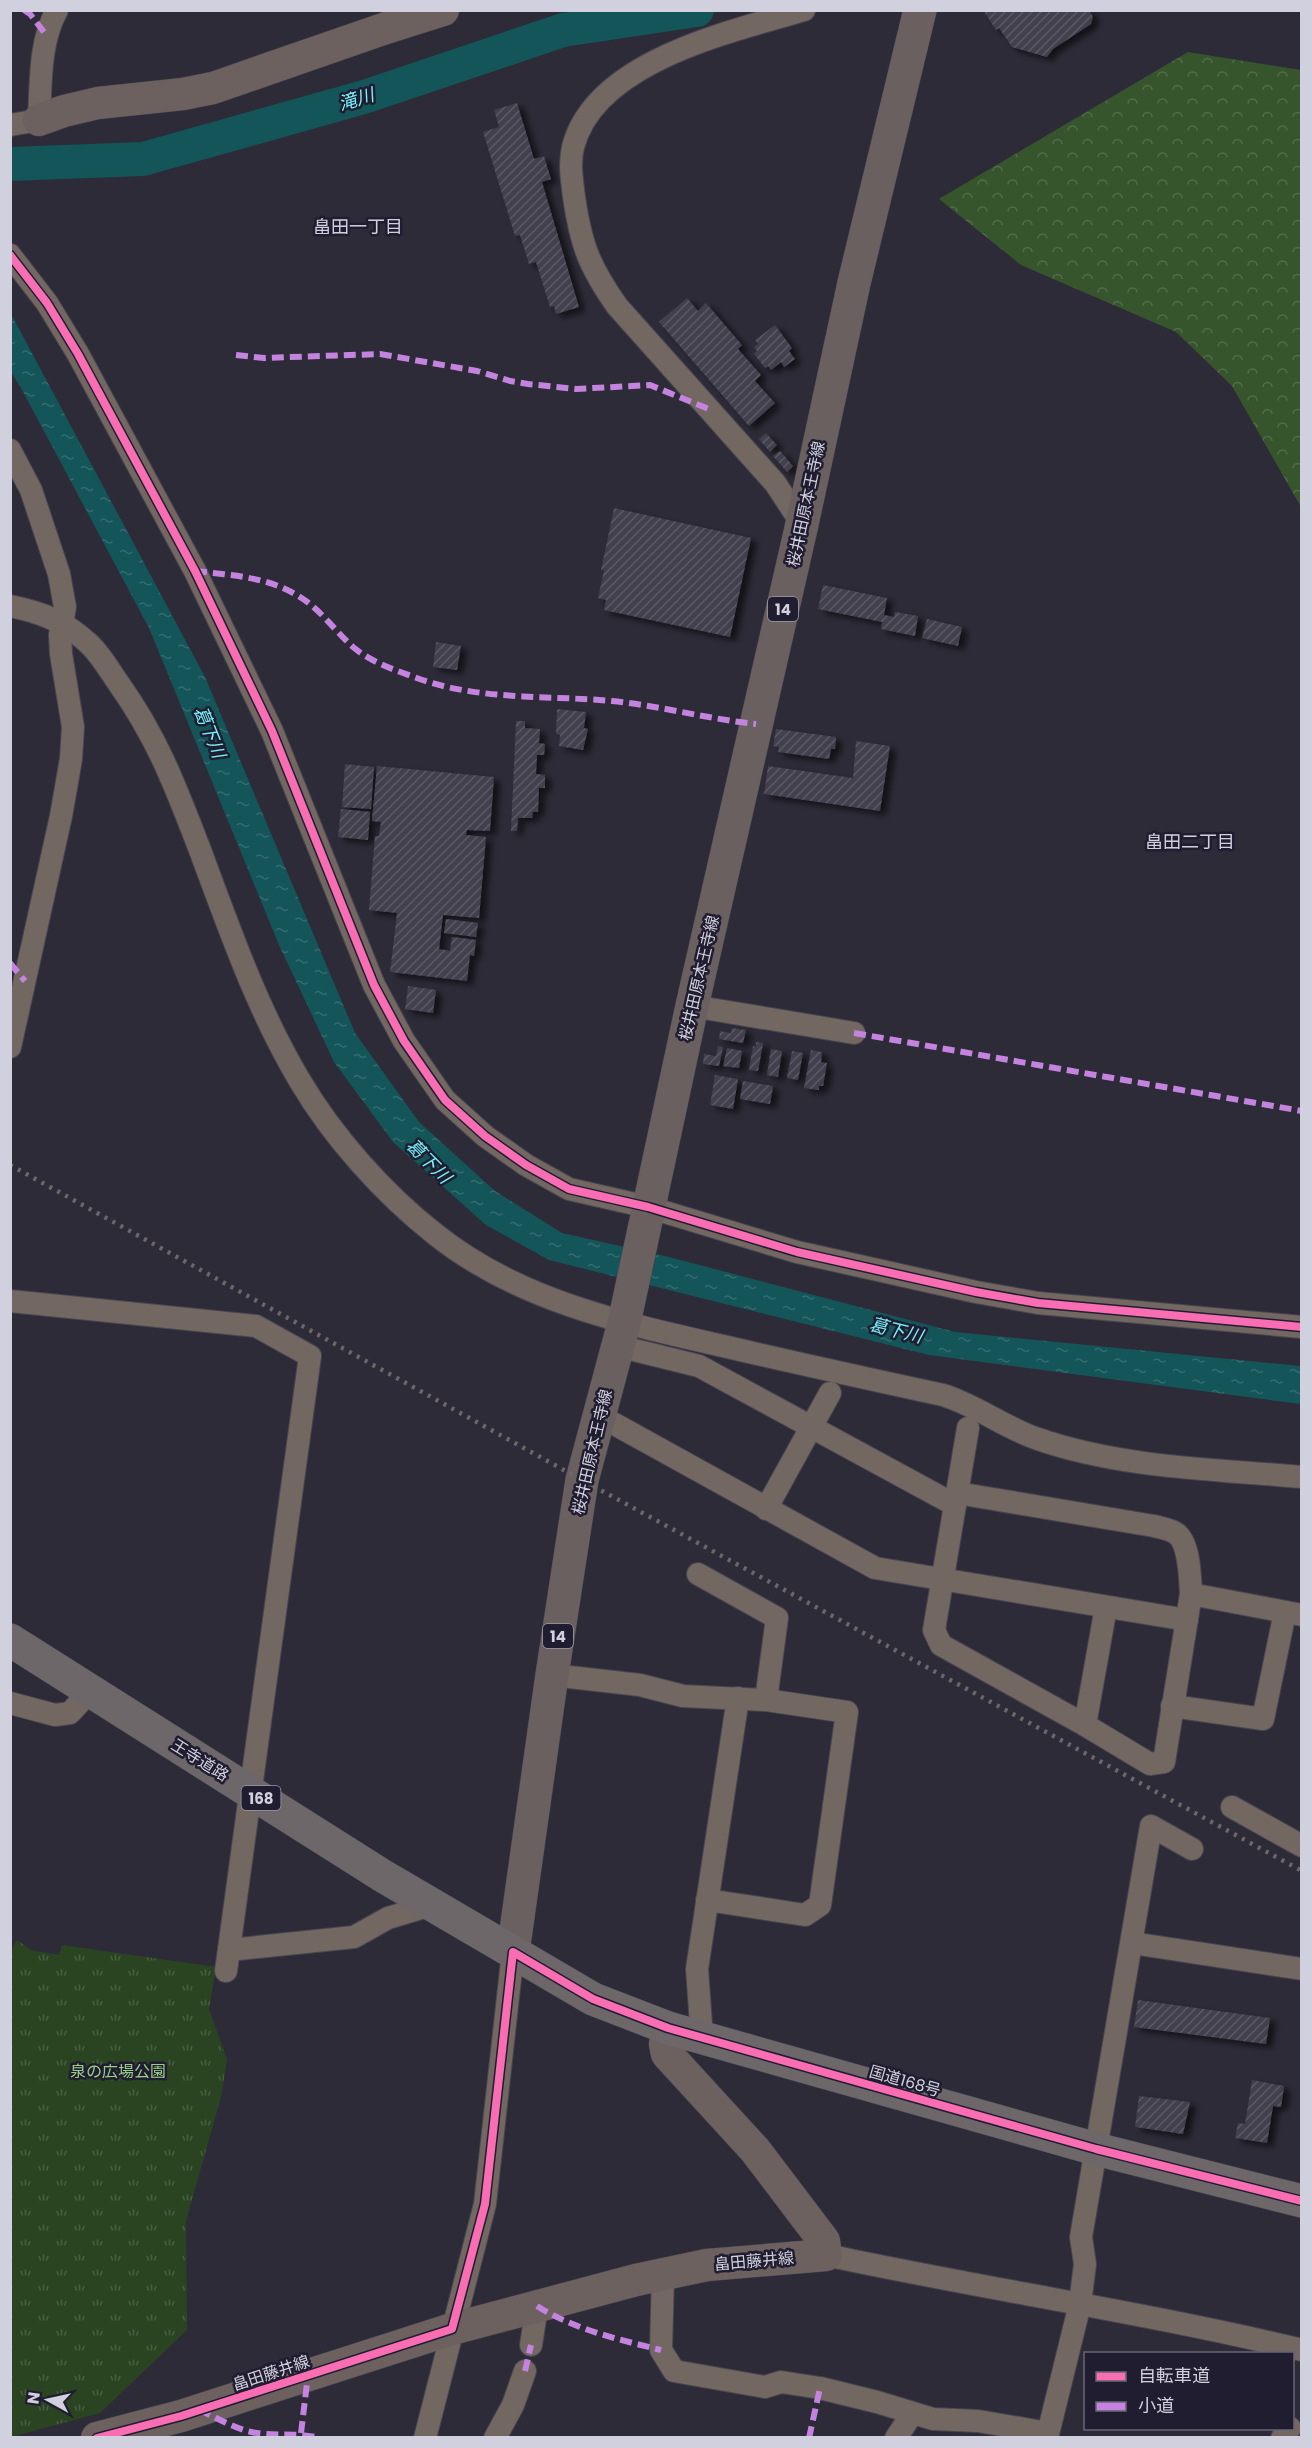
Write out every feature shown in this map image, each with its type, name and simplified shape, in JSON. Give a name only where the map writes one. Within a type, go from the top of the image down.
[{"type":"highway","name":"王寺道路","points":[[10,1640],[431,1905],[513,1952]]},
{"type":"highway","name":"国道168号","points":[[513,1952],[594,1999],[668,2028],[1096,2149],[1302,2201]]},
{"type":"main road","points":[[25,122],[98,103],[183,94],[213,88],[443,10]]},
{"type":"main road","name":"桜井田原本王寺線","points":[[513,1952],[582,1480],[621,1335],[692,1006],[802,524],[854,283],[920,10]]},
{"type":"main road","points":[[668,2028],[665,2044],[667,2055],[755,2150],[824,2241],[826,2255]]},
{"type":"main road","name":"畠田藤井線","points":[[97,2438],[177,2427],[452,2329],[663,2274],[707,2265],[826,2255]]},
{"type":"street","points":[[25,122],[42,66],[47,36],[57,10]]},
{"type":"street","points":[[802,524],[775,483],[618,306],[597,277],[585,253],[570,170],[576,140],[582,124],[593,108],[610,91],[639,70],[693,44],[804,10]]},
{"type":"street","points":[[10,255],[48,303],[190,561],[272,731],[374,985],[404,1041],[445,1100],[485,1136],[526,1165],[569,1189],[648,1207],[797,1252],[976,1292],[1038,1303],[1302,1327]]},
{"type":"street","points":[[10,450],[31,490],[59,574],[65,608],[60,644],[73,727],[71,759],[61,816],[10,1047]]},
{"type":"street","points":[[10,606],[43,614],[63,622],[90,644],[143,718],[169,770],[238,953],[265,1015],[300,1082],[344,1143],[400,1205],[437,1236],[486,1271],[544,1296],[621,1335],[699,1366],[811,1427],[956,1499],[1168,1530],[1178,1535],[1184,1545],[1190,1571],[1191,1594],[1164,1762],[1150,1764],[1085,1725],[940,1645],[934,1630],[943,1580],[956,1499],[968,1428]]},
{"type":"street","points":[[692,1006],[854,1033]]},
{"type":"street","points":[[10,1301],[256,1326],[310,1356],[227,1960],[354,1937],[388,1918],[431,1905]]},
{"type":"street","points":[[621,1335],[943,1395],[959,1400],[1037,1439],[1124,1460],[1302,1477]]},
{"type":"street","points":[[766,1509],[830,1393]]},
{"type":"street","points":[[600,1416],[875,1568],[1187,1620]]},
{"type":"street","points":[[698,1574],[777,1618],[766,1701]]},
{"type":"street","points":[[1172,1706],[1263,1719],[1293,1613],[1191,1594]]},
{"type":"street","points":[[1085,1725],[1106,1607]]},
{"type":"street","points":[[552,1675],[640,1685],[682,1696],[738,1698],[847,1712],[820,1905],[805,1915],[707,1900]]},
{"type":"street","points":[[10,1703],[55,1715],[70,1713],[90,1691]]},
{"type":"street","points":[[702,2038],[697,1969],[738,1698]]},
{"type":"street","points":[[1232,1807],[1302,1846]]},
{"type":"street","points":[[663,2274],[662,2350],[674,2371],[765,2387],[781,2382],[820,2388],[878,2402],[933,2419],[978,2421],[1048,2435],[1080,2304],[1085,2264],[1081,2237],[1151,1826],[1192,1849]]},
{"type":"street","points":[[1131,1942],[1302,1969]]},
{"type":"street","points":[[425,2438],[485,2204],[513,1952]]},
{"type":"street","points":[[826,2255],[943,2280],[1179,2322],[1302,2350]]},
{"type":"street","points":[[531,2345],[537,2306]]},
{"type":"street","points":[[495,2438],[513,2405],[525,2371]]},
{"type":"street","points":[[896,2438],[912,2414]]},
{"type":"green space","points":[[1188,52],[1301,70],[1301,507],[1232,386],[1176,332],[1021,265],[939,199]]},
{"type":"green space","name":"泉の広場公園","points":[[17,1940],[31,1950],[59,1955],[62,1945],[216,1967],[209,2009],[227,2060],[221,2097],[186,2221],[187,2330],[100,2413],[11,2437],[10,1952]]},
{"type":"water","name":"葛下川","points":[[10,312],[205,677],[355,1033],[419,1122],[495,1191],[562,1233],[669,1257],[955,1332],[1301,1366],[1301,1404],[929,1355],[549,1260],[486,1225],[393,1142],[334,1062],[279,945],[149,628],[11,372]]},
{"type":"building","points":[[983,10],[1089,10],[1093,17],[1091,24],[1053,49],[1047,57],[1012,47],[999,28],[996,30]]},
{"type":"building","points":[[517,103],[534,159],[544,156],[551,179],[542,182],[579,307],[556,314],[554,306],[550,307],[536,262],[529,264],[520,235],[515,236],[483,132],[499,127],[494,110]]},
{"type":"building","points":[[687,298],[698,311],[706,303],[742,345],[738,349],[761,375],[755,381],[775,403],[749,426],[659,322]]},
{"type":"building","points":[[775,325],[792,348],[789,351],[795,359],[784,367],[781,362],[771,370],[768,366],[765,368],[754,354],[757,351],[754,347],[758,344],[755,340]]},
{"type":"building","points":[[766,433],[777,445],[770,452],[759,439]]},
{"type":"building","points":[[780,451],[793,466],[787,472],[773,456]]},
{"type":"building","points":[[614,508],[751,538],[730,637],[604,610],[606,600],[598,598],[604,570],[601,570]]},
{"type":"building","points":[[823,585],[887,598],[884,615],[894,617],[895,612],[918,616],[915,636],[881,629],[882,622],[818,609]]},
{"type":"building","points":[[927,619],[962,627],[958,646],[922,638]]},
{"type":"building","points":[[436,642],[461,646],[457,670],[433,667]]},
{"type":"building","points":[[557,709],[586,712],[584,728],[588,729],[583,750],[559,746],[560,735],[556,734]]},
{"type":"building","points":[[516,721],[525,721],[525,728],[540,729],[539,743],[545,744],[544,755],[537,755],[536,774],[545,775],[545,788],[539,788],[538,812],[533,812],[532,818],[518,818],[517,831],[511,831]]},
{"type":"building","points":[[776,729],[836,737],[835,749],[831,749],[829,759],[778,752],[779,747],[773,746]]},
{"type":"building","points":[[856,741],[890,746],[880,811],[764,794],[768,766],[853,778]]},
{"type":"building","points":[[345,764],[374,767],[371,809],[342,807]]},
{"type":"building","points":[[377,766],[494,777],[490,831],[467,830],[466,835],[486,837],[479,918],[443,915],[439,949],[450,951],[452,937],[476,940],[474,956],[470,955],[467,981],[390,972],[397,913],[369,910],[375,836],[379,836],[381,822],[372,821]]},
{"type":"building","points":[[341,809],[370,812],[368,840],[338,837]]},
{"type":"building","points":[[446,919],[478,923],[476,937],[444,933]]},
{"type":"building","points":[[408,986],[436,990],[433,1013],[405,1009]]},
{"type":"building","points":[[732,1028],[746,1030],[743,1043],[719,1039],[720,1031],[731,1033]]},
{"type":"building","points":[[756,1042],[763,1043],[758,1071],[749,1070],[753,1046],[756,1047]]},
{"type":"building","points":[[718,1046],[723,1047],[719,1066],[703,1064],[704,1054],[716,1056]]},
{"type":"building","points":[[727,1048],[742,1051],[739,1068],[723,1066]]},
{"type":"building","points":[[771,1049],[782,1051],[778,1077],[767,1075]]},
{"type":"building","points":[[811,1050],[822,1052],[821,1062],[827,1063],[823,1086],[819,1086],[819,1090],[804,1088]]},
{"type":"building","points":[[792,1051],[803,1053],[798,1080],[787,1078]]},
{"type":"building","points":[[715,1075],[738,1079],[733,1109],[710,1105]]},
{"type":"building","points":[[743,1081],[773,1086],[770,1104],[740,1099]]},
{"type":"building","points":[[1138,2000],[1270,2018],[1266,2044],[1134,2027]]},
{"type":"building","points":[[1252,2080],[1284,2086],[1281,2107],[1273,2106],[1267,2143],[1235,2138],[1238,2123],[1245,2124]]},
{"type":"building","points":[[1139,2096],[1190,2102],[1183,2134],[1135,2127]]},
{"type":"waterway","name":"滝川","points":[[10,164],[143,159],[364,97],[563,30],[697,10]]},
{"type":"railway","points":[[10,1165],[582,1480],[1302,1871]]},
{"type":"marked path","points":[[24,10],[30,14],[47,36]]},
{"type":"marked path","points":[[236,355],[264,358],[380,354],[477,371],[528,384],[576,389],[650,385],[711,410]]},
{"type":"marked path","points":[[195,571],[249,578],[288,590],[315,608],[353,647],[367,657],[438,685],[487,694],[630,703],[756,724]]},
{"type":"marked path","points":[[10,963],[25,981]]},
{"type":"marked path","points":[[854,1033],[1302,1111]]},
{"type":"marked path","points":[[537,2306],[581,2327],[661,2350]]},
{"type":"marked path","points":[[525,2371],[531,2345]]},
{"type":"marked path","points":[[301,2433],[308,2375]]},
{"type":"marked path","points":[[809,2438],[820,2388]]},
{"type":"marked path","points":[[199,2410],[251,2432],[320,2438]]},
{"type":"cycle path","points":[[10,255],[47,303],[78,354],[195,571],[272,731],[374,985],[404,1041],[445,1100],[485,1136],[526,1165],[569,1189],[648,1207],[797,1252],[976,1292],[1038,1303],[1302,1327]]},
{"type":"cycle path","points":[[97,2438],[181,2416],[452,2329],[485,2204],[513,1952],[593,1999],[668,2028],[1096,2149],[1302,2201]]},
{"type":"district","name":"畠田一丁目","points":[[358,226]]},
{"type":"district","name":"畠田二丁目","points":[[1190,841]]}]
